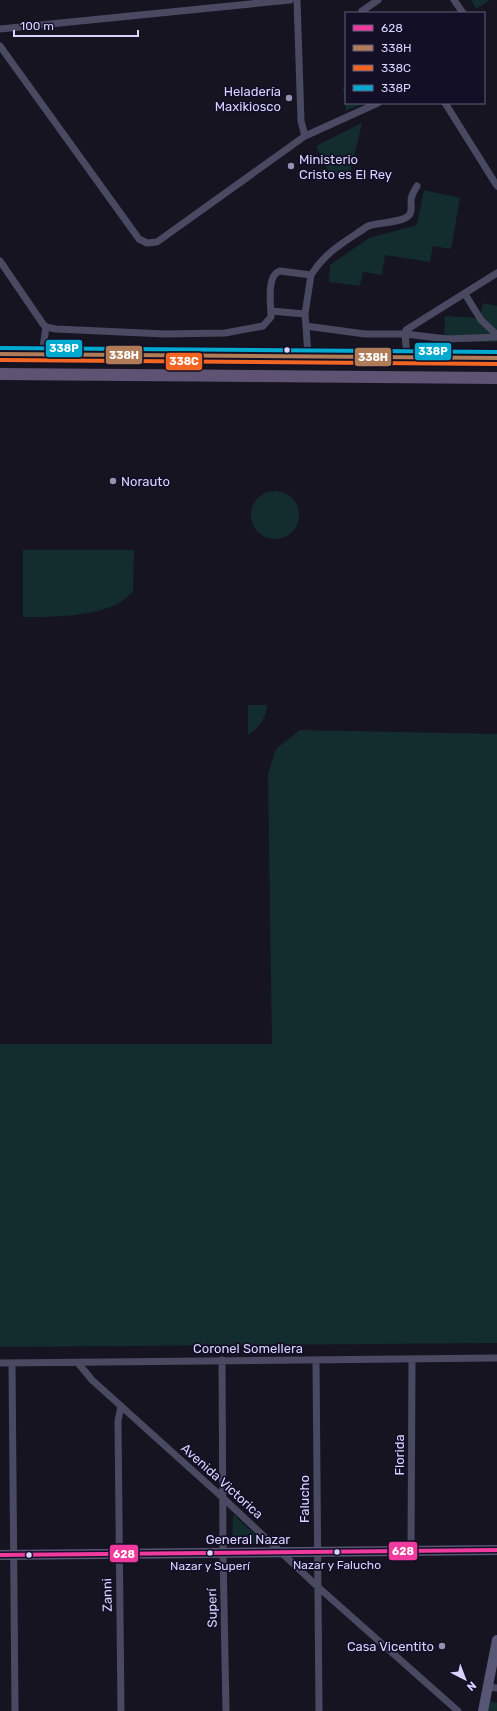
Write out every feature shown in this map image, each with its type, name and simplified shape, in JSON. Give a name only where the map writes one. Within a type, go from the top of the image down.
[{"type":"main road","points":[[0,354],[497,358]]},
{"type":"main road","points":[[0,374],[497,378]]},
{"type":"street","points":[[0,29],[290,0]]},
{"type":"street","points":[[297,0],[301,121],[305,136]]},
{"type":"street","points":[[362,11],[378,0]]},
{"type":"street","points":[[454,0],[462,12]]},
{"type":"street","points":[[0,46],[139,239],[147,243],[156,242],[305,136],[376,104]]},
{"type":"street","points":[[445,104],[497,186]]},
{"type":"street","points":[[308,356],[305,314],[311,275],[319,262],[329,252],[368,226],[390,222],[409,216],[411,212],[412,194],[417,186]]},
{"type":"street","points":[[0,261],[46,327],[42,354]]},
{"type":"street","points":[[46,327],[165,334],[225,333],[263,326],[271,317],[270,302],[272,277],[276,272],[280,271],[311,275]]},
{"type":"street","points":[[407,357],[405,334],[410,327],[497,274]]},
{"type":"street","points":[[465,294],[480,320],[497,336]]},
{"type":"street","points":[[271,311],[305,314]]},
{"type":"street","points":[[306,326],[365,334],[405,334],[447,339],[497,336]]},
{"type":"street","name":"Coronel Somellera","points":[[0,1363],[497,1358]]},
{"type":"street","name":"Florida","points":[[411,1551],[412,1359]]},
{"type":"street","name":"Superí","points":[[222,1360],[222,1497],[226,1711]]},
{"type":"street","name":"Falucho","points":[[316,1360],[319,1711]]},
{"type":"street","points":[[12,1363],[15,1555],[15,1711]]},
{"type":"street","name":"Avenida Victorica","points":[[78,1363],[92,1380],[222,1497],[318,1587],[458,1711]]},
{"type":"street","name":"Zanni","points":[[121,1711],[118,1554],[118,1421],[122,1406]]},
{"type":"street","name":"General Nazar","points":[[0,1555],[497,1550]]},
{"type":"street","points":[[483,1711],[492,1688],[497,1640]]},
{"type":"green space","points":[[471,0],[490,0],[476,9]]},
{"type":"green space","points":[[343,88],[345,88],[345,103]]},
{"type":"green space","points":[[345,104],[362,104],[346,111]]},
{"type":"green space","points":[[362,123],[350,173],[330,175],[316,146]]},
{"type":"green space","points":[[424,190],[460,198],[451,249],[433,246],[430,262],[385,255],[382,275],[363,272],[360,286],[329,282],[330,265],[369,238],[417,225]]},
{"type":"green space","points":[[483,303],[497,306],[497,342],[444,342],[445,316],[480,318]]},
{"type":"green space","points":[[275,491],[284,493],[292,498],[297,506],[299,515],[297,524],[292,532],[284,537],[275,539],[266,537],[258,532],[253,524],[251,515],[253,506],[258,498],[266,493]]},
{"type":"green space","points":[[23,550],[134,550],[133,592],[121,602],[99,611],[74,615],[23,617]]},
{"type":"green space","points":[[248,705],[267,705],[261,722],[248,735]]},
{"type":"green space","points":[[300,730],[497,734],[497,1343],[0,1347],[0,1044],[272,1044],[268,774],[276,749]]},
{"type":"green space","points":[[233,1514],[264,1543],[232,1545]]},
{"type":"green space","points":[[491,1701],[497,1703],[497,1711],[487,1711],[488,1704]]},
{"type":"transit line","name":"338P","points":[[0,348],[497,352]]},
{"type":"transit line","name":"338H","points":[[0,354],[497,358]]},
{"type":"transit line","name":"338C","points":[[0,360],[497,364]]},
{"type":"transit line","name":"628","points":[[0,1555],[497,1550]]},
{"type":"place","name":"Heladería Maxikiosco","points":[[289,98]]},
{"type":"place","name":"Ministerio Cristo es El Rey","points":[[291,166]]},
{"type":"place","name":"Norauto","points":[[113,481]]},
{"type":"place","name":"Nazar y Falucho","points":[[337,1552]]},
{"type":"place","name":"Nazar y Superí","points":[[210,1553]]},
{"type":"place","name":"Casa Vicentito","points":[[442,1646]]}]
